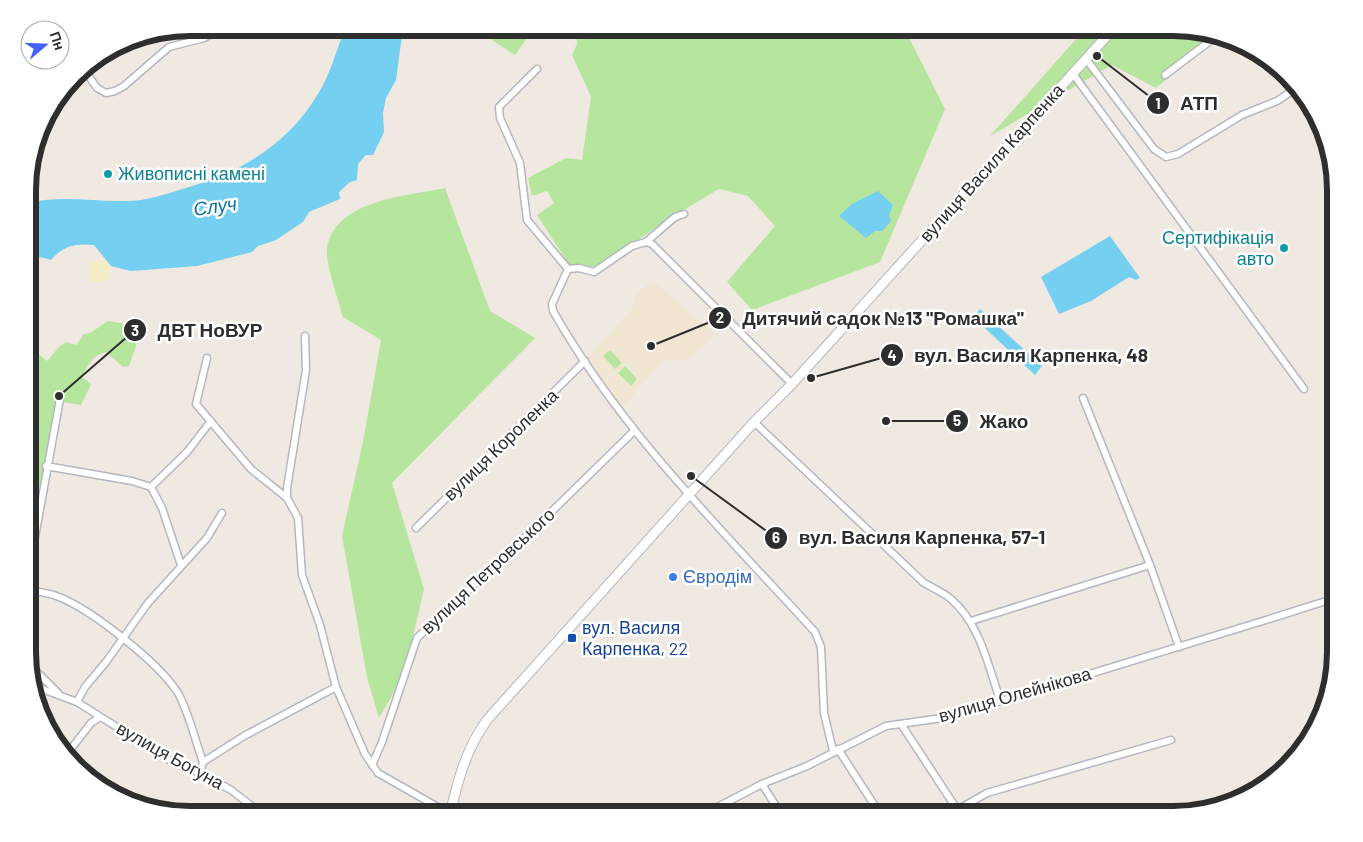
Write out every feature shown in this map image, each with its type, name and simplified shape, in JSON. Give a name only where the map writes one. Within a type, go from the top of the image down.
[{"type":"street","points":[[1073,74],[1107,36]]},
{"type":"street","points":[[88,75],[97,88],[106,93],[115,91],[124,86],[169,47],[206,37]]},
{"type":"street","points":[[1164,74],[1209,40]]},
{"type":"street","points":[[1086,60],[1158,153],[1170,157],[1242,114],[1277,101],[1291,92]]},
{"type":"street","points":[[537,70],[499,107],[500,118],[520,163],[527,220],[568,270]]},
{"type":"street","name":"вулиця Василя Карпенка","points":[[452,806],[462,766],[476,735],[487,720],[689,497],[754,422],[792,384],[1073,74],[1304,389]]},
{"type":"street","points":[[568,270],[579,268],[594,272],[632,246],[646,242],[675,217],[684,214]]},
{"type":"street","points":[[646,242],[652,244],[792,384]]},
{"type":"street","points":[[568,270],[552,304],[553,311],[585,360],[634,431],[689,497],[815,632],[821,647],[824,713],[836,750],[874,805]]},
{"type":"street","points":[[287,498],[306,370],[305,336]]},
{"type":"street","points":[[207,358],[196,404],[251,469],[287,498],[298,518],[302,576],[320,625],[336,687],[365,754],[378,773],[436,806]]},
{"type":"street","name":"вулиця Короленка","points":[[416,528],[585,360]]},
{"type":"street","points":[[36,527],[60,398]]},
{"type":"street","points":[[1083,398],[1150,565],[1179,647]]},
{"type":"street","points":[[151,487],[187,452],[210,421]]},
{"type":"street","points":[[754,422],[924,584],[951,599],[972,622],[1000,700]]},
{"type":"street","name":"вулиця Петровського","points":[[372,765],[382,742],[417,638],[534,529],[634,431]]},
{"type":"street","points":[[46,466],[151,487]]},
{"type":"street","points":[[151,487],[162,508],[181,564]]},
{"type":"street","points":[[77,702],[85,687],[148,603],[181,564],[207,538],[222,513]]},
{"type":"street","points":[[972,622],[1150,565]]},
{"type":"street","points":[[36,592],[65,600],[123,638],[178,694],[203,762],[200,773]]},
{"type":"street","name":"вулиця Олейнікова","points":[[722,805],[762,784],[807,766],[886,726],[949,716],[1326,601]]},
{"type":"street","points":[[38,673],[60,696]]},
{"type":"street","points":[[203,762],[244,736],[336,687]]},
{"type":"street","name":"вулиця Богуна","points":[[41,689],[77,702],[174,763],[200,773],[231,790],[252,806]]},
{"type":"street","name":"вулиця Богуна","points":[[71,749],[91,723],[100,717]]},
{"type":"street","points":[[901,724],[955,805]]},
{"type":"street","points":[[969,805],[987,793],[1170,740]]},
{"type":"street","points":[[762,784],[776,805]]},
{"type":"shaded area","points":[[652,281],[716,335],[688,360],[664,360],[623,406],[617,403],[588,358],[636,304],[632,299]]},
{"type":"green space","points":[[908,36],[945,109],[880,262],[752,310],[727,282],[775,226],[748,196],[719,189],[665,221],[600,267],[570,266],[537,215],[554,203],[547,191],[532,196],[528,178],[566,158],[582,160],[591,97],[572,55],[577,44],[577,37]]},
{"type":"green space","points":[[1078,36],[1173,36],[1213,41],[1156,88],[1112,65],[990,136]]},
{"type":"green space","points":[[487,37],[528,37],[515,55]]},
{"type":"green space","points":[[445,188],[490,311],[535,338],[392,483],[424,589],[404,675],[379,718],[367,677],[342,536],[363,442],[381,340],[343,317],[330,272],[327,249],[332,233],[343,220],[357,210],[392,198]]},
{"type":"green space","points":[[108,321],[127,324],[133,327],[137,343],[129,366],[123,367],[106,352],[91,361],[82,377],[91,384],[81,405],[56,401],[36,520],[36,353],[47,361],[60,346],[67,342],[76,345],[84,334],[90,333]]},
{"type":"green space","points":[[610,350],[622,363],[615,369],[603,356]]},
{"type":"green space","points":[[625,366],[637,379],[631,386],[618,373]]},
{"type":"sand","points":[[106,259],[111,266],[108,271],[109,279],[97,283],[90,281],[89,262]]},
{"type":"water","name":"Случ","points":[[342,37],[402,37],[396,80],[386,98],[383,113],[384,132],[373,155],[366,155],[358,164],[357,180],[350,182],[339,192],[340,199],[309,212],[303,222],[276,240],[258,246],[252,252],[197,266],[131,271],[111,266],[94,245],[87,244],[75,245],[60,251],[51,260],[36,258],[36,202],[53,199],[135,201],[174,192],[228,173],[263,153],[293,127],[318,94],[330,70]]},
{"type":"water","points":[[878,191],[893,205],[889,216],[891,221],[882,231],[875,231],[866,238],[839,216],[852,204]]},
{"type":"water","points":[[1110,236],[1140,278],[1136,280],[1129,277],[1091,301],[1059,314],[1041,277]]},
{"type":"water","points":[[980,309],[1042,366],[1035,375],[973,317]]},
{"type":"place","name":"АТП","points":[[1097,56]]},
{"type":"place","name":"Живописні камені","points":[[108,174]]},
{"type":"place","name":"Сертифікація авто","points":[[1284,248]]},
{"type":"place","name":"Дитячий садок №13 \"Ромашка\"","points":[[651,346]]},
{"type":"place","name":"вул. Василя Карпенка, 48","points":[[811,378]]},
{"type":"place","name":"ДВТ НоВУР","points":[[59,396]]},
{"type":"place","name":"Жако","points":[[886,421]]},
{"type":"place","name":"вул. Василя Карпенка, 57-1","points":[[691,476]]},
{"type":"place","name":"Євродім","points":[[673,577]]},
{"type":"place","name":"вул. Василя Карпенка, 22","points":[[572,638]]}]
